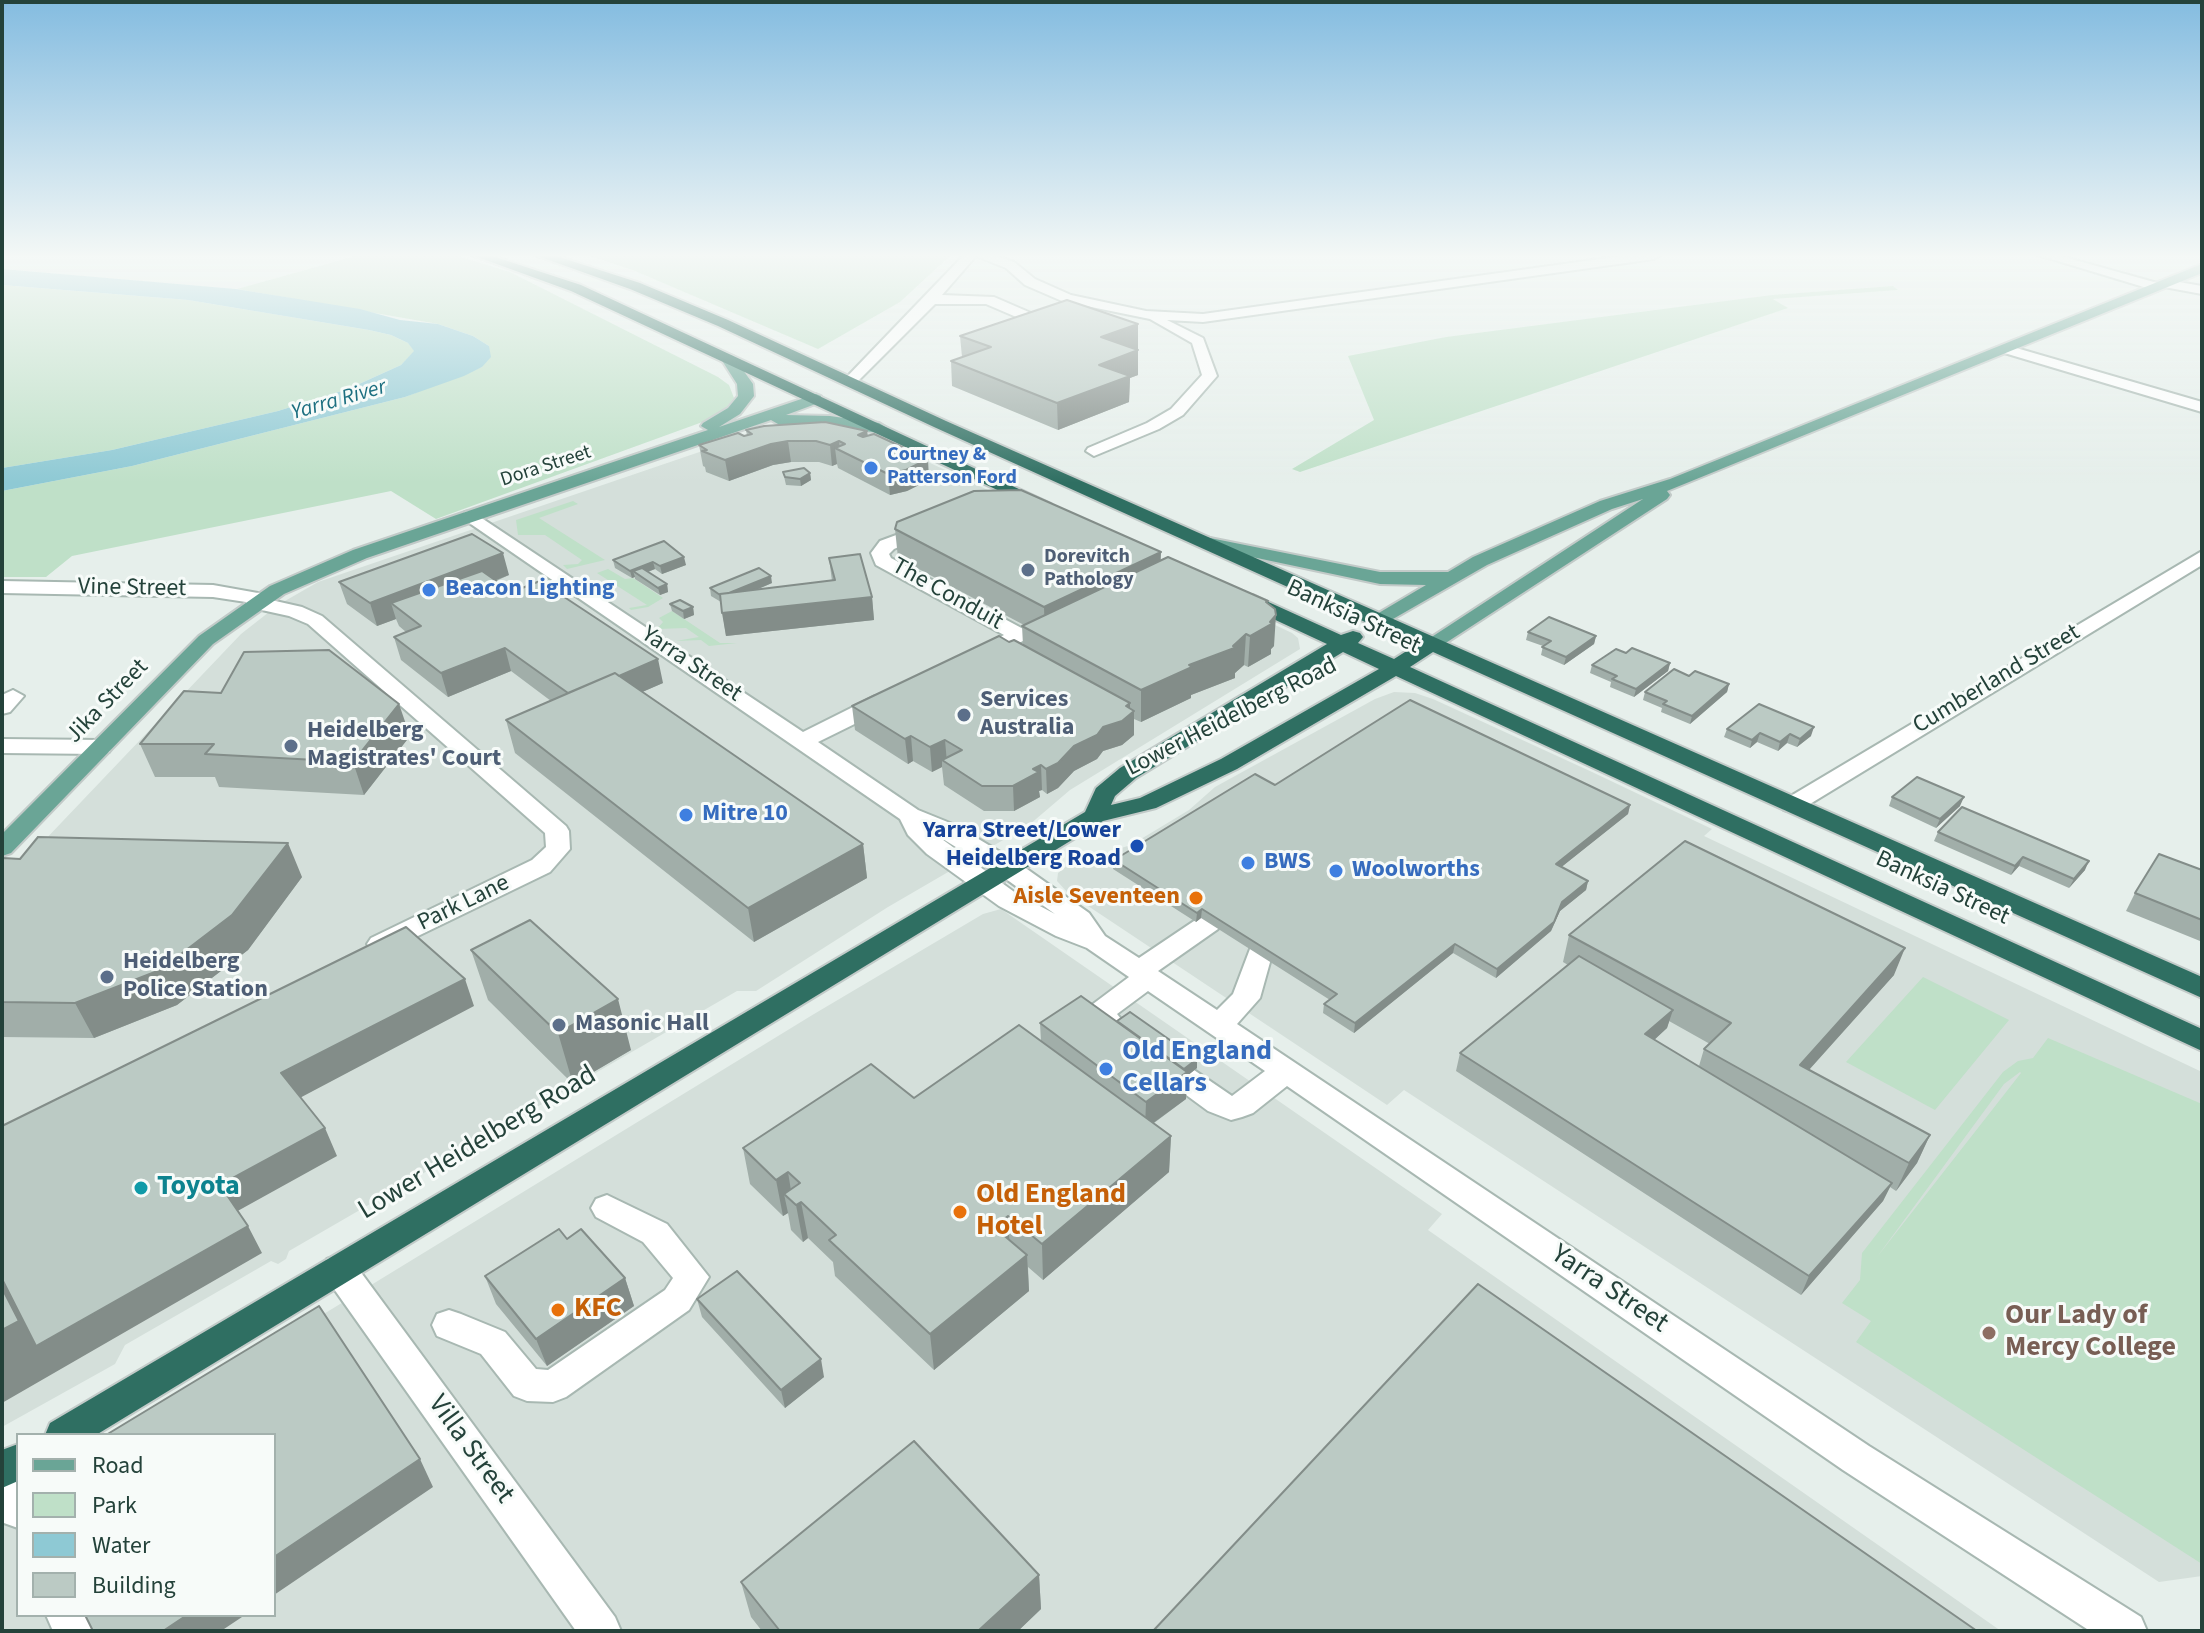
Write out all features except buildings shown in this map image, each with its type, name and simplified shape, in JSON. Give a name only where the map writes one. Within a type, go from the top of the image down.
[{"type":"highway","points":[[668,331],[1056,511]]},
{"type":"highway","name":"Banksia Street","points":[[738,331],[1200,541],[2202,988]]},
{"type":"highway","name":"Dora Street","points":[[816,399],[850,381]]},
{"type":"highway","name":"Banksia Street","points":[[1224,589],[2202,1041]]},
{"type":"highway","name":"Lower Heidelberg Road","points":[[1095,816],[1104,793],[1121,777],[1379,621]]},
{"type":"highway","name":"Lower Heidelberg Road","points":[[66,1433],[1095,816],[1148,803],[1200,778],[1292,730],[1431,644]]},
{"type":"main road","name":"Lower Heidelberg Road","points":[[1379,621],[1494,554],[1606,505],[1676,483],[2050,331]]},
{"type":"main road","points":[[657,454],[725,417],[744,401],[745,384],[728,359]]},
{"type":"main road","name":"Dora Street","points":[[258,601],[343,560],[816,399]]},
{"type":"main road","points":[[757,420],[830,421],[879,428]]},
{"type":"main road","name":"Lower Heidelberg Road","points":[[1431,644],[1591,542],[1676,483]]},
{"type":"main road","points":[[1200,541],[1380,578],[1418,580],[1454,575]]},
{"type":"main road","name":"Jika Street","points":[[2,848],[206,640],[258,601]]},
{"type":"street","points":[[850,381],[900,331]]},
{"type":"street","points":[[1094,451],[1153,426],[1177,412],[1210,376],[1198,341],[1178,331]]},
{"type":"street","points":[[1198,341],[1212,331]]},
{"type":"street","points":[[2006,349],[2202,407]]},
{"type":"street","points":[[984,504],[1014,492]]},
{"type":"street","name":"Yarra Street","points":[[471,516],[910,815],[946,830],[996,875],[1080,919],[1096,942],[1856,1458],[2127,1631]]},
{"type":"street","name":"The Conduit","points":[[945,521],[887,545],[880,553],[883,561],[1020,635],[952,668]]},
{"type":"street","name":"Cumberland Street","points":[[1792,805],[2202,557]]},
{"type":"street","name":"Vine Street","points":[[2,587],[227,592],[258,601]]},
{"type":"street","name":"Park Lane","points":[[258,601],[315,620],[553,826],[559,837],[554,855],[541,866],[359,955]]},
{"type":"street","points":[[802,741],[895,695]]},
{"type":"street","points":[[2,746],[101,747]]},
{"type":"street","points":[[1116,1030],[1104,1019],[1103,1011],[1209,923]]},
{"type":"street","points":[[1219,1025],[1246,998],[1259,955]]},
{"type":"street","points":[[1184,1078],[1231,1109],[1242,1105],[1286,1071]]},
{"type":"street","points":[[449,1325],[493,1343],[527,1385],[553,1386],[677,1300],[692,1277],[655,1233],[607,1208]]},
{"type":"street","name":"Villa Street","points":[[339,1269],[601,1631]]},
{"type":"street","points":[[2,1473],[16,1505]]},
{"type":"shaded area","points":[[860,430],[1292,633],[1298,638],[1300,649],[1070,790],[1029,825],[888,907],[756,991],[737,991],[473,1144],[469,1151],[460,1152],[289,1251],[286,1259],[278,1264],[271,1261],[125,1345],[115,1364],[2,1427],[2,885],[241,634],[278,605],[318,582],[761,431]]},
{"type":"shaded area","name":"Our Lady of Mercy College","points":[[1394,692],[1415,693],[1433,699],[1592,772],[1712,829],[1704,836],[2202,1072],[2202,1576],[2159,1582],[1404,1090],[1387,1105],[1067,892],[1057,881],[1058,873],[1069,864],[1131,845],[1189,810],[1215,787],[1375,699]]},
{"type":"shaded area","points":[[1001,909],[1442,1214],[1428,1230],[2001,1631],[2,1631],[2,1511],[16,1502],[16,1617],[276,1617],[276,1433],[129,1433],[983,914]]},
{"type":"green space","points":[[2,331],[374,331],[408,343],[415,351],[401,365],[348,389],[278,411],[112,450],[2,468]]},
{"type":"green space","points":[[459,331],[627,331],[718,377],[729,385],[734,398],[725,409],[708,420],[436,519],[391,491],[72,556],[46,577],[2,577],[2,491],[132,466],[405,397],[482,367],[489,346]]},
{"type":"green space","points":[[776,331],[849,331],[818,349]]},
{"type":"green space","points":[[1491,331],[1719,331],[1300,472],[1292,469],[1374,420],[1348,356]]},
{"type":"green space","points":[[573,501],[578,504],[539,518],[605,560],[567,569],[563,565],[578,564],[582,560],[545,535],[518,535],[516,520]]},
{"type":"green space","points":[[608,569],[625,579],[633,578],[663,598],[648,607],[631,610],[629,608],[647,605],[597,573]]},
{"type":"green space","points":[[672,611],[720,643],[737,643],[709,646],[701,640],[676,641],[699,637],[686,628],[657,629],[663,622],[659,618]]},
{"type":"green space","points":[[1923,977],[2009,1020],[1935,1110],[1846,1062]]},
{"type":"green space","points":[[2048,1038],[2202,1104],[2202,1564],[1856,1342],[1871,1321],[1842,1303],[1860,1280],[1862,1253],[2003,1072],[2018,1061],[2033,1058]],"holes":[[[2021,1073],[1877,1257],[2004,1084]]]},
{"type":"water","name":"Yarra River","points":[[374,331],[459,331],[489,346],[491,357],[482,367],[464,376],[405,397],[132,466],[2,491],[2,468],[112,450],[278,411],[348,389],[401,365],[414,351],[408,343]]},
{"type":"place","name":"Courtney & Patterson Ford","points":[[871,468]]},
{"type":"place","name":"Dorevitch Pathology","points":[[1028,570]]},
{"type":"place","name":"Beacon Lighting","points":[[429,590]]},
{"type":"place","name":"Services Australia","points":[[964,715]]},
{"type":"place","name":"Heidelberg Magistrates' Court","points":[[291,746]]},
{"type":"place","name":"Mitre 10","points":[[686,815]]},
{"type":"place","name":"Yarra Street/Lower Heidelberg Road","points":[[1137,846]]},
{"type":"place","name":"BWS","points":[[1248,863]]},
{"type":"place","name":"Woolworths","points":[[1336,871]]},
{"type":"place","name":"Aisle Seventeen","points":[[1196,898]]},
{"type":"place","name":"Heidelberg Police Station","points":[[107,977]]},
{"type":"place","name":"Masonic Hall","points":[[559,1025]]},
{"type":"place","name":"Old England Cellars","points":[[1106,1069]]},
{"type":"place","name":"Toyota","points":[[141,1188]]},
{"type":"place","name":"Old England Hotel","points":[[960,1212]]},
{"type":"place","name":"KFC","points":[[558,1310]]},
{"type":"place","name":"Our Lady of Mercy College","points":[[1989,1333]]}]
